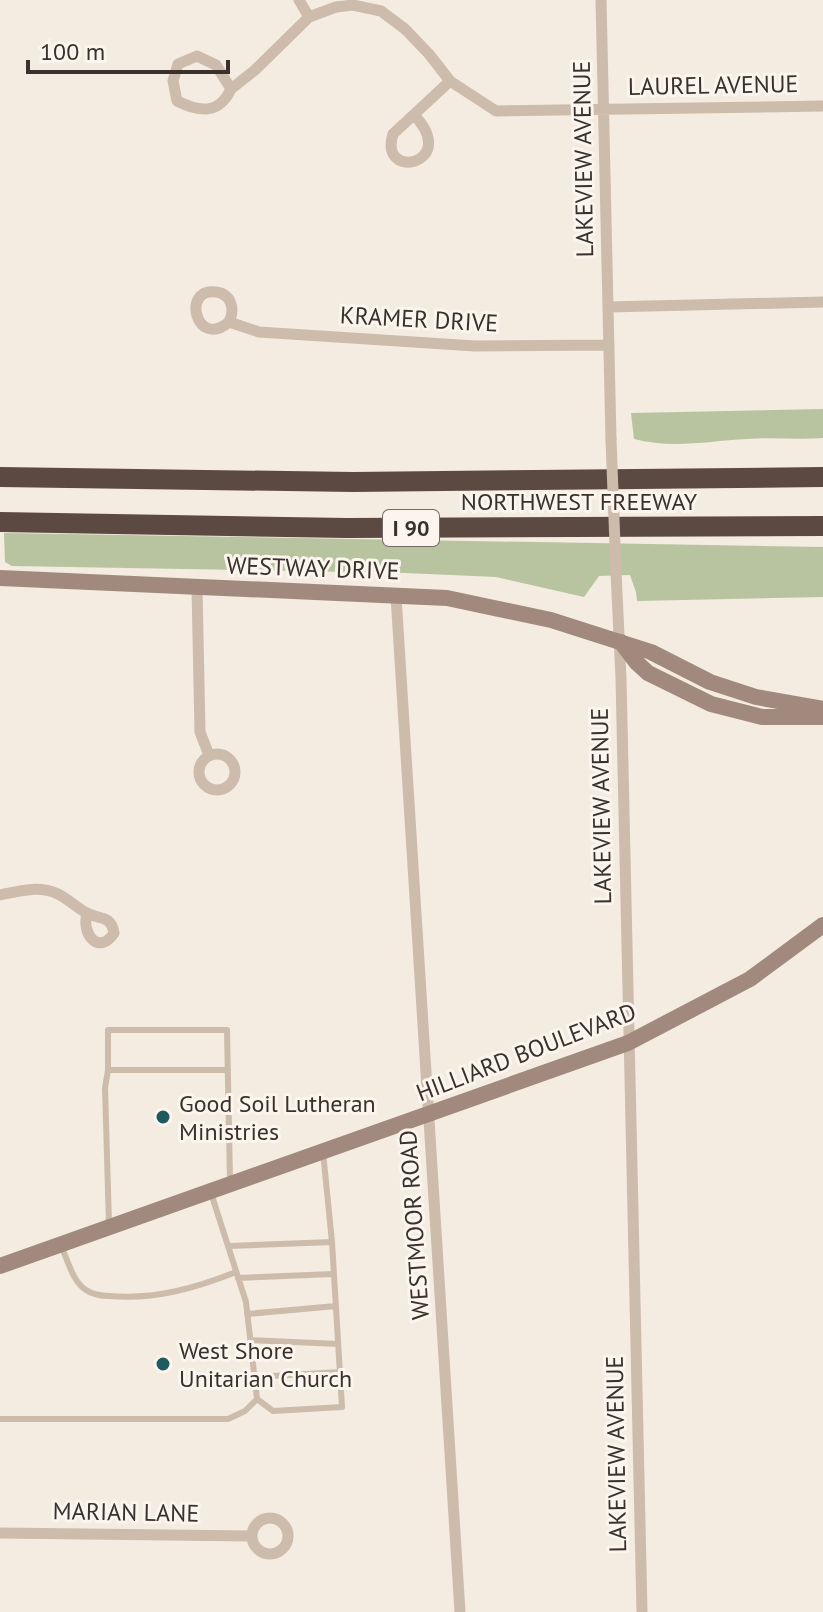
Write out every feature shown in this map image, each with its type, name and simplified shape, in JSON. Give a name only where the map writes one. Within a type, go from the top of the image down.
[{"type":"highway","name":"NORTHWEST FREEWAY","points":[[0,477],[353,482],[823,477]]},
{"type":"highway","name":"NORTHWEST FREEWAY","points":[[0,522],[347,528],[823,526]]},
{"type":"main road","name":"WESTWAY DRIVE","points":[[0,578],[447,598],[551,620],[651,652],[710,682],[756,697],[823,709]]},
{"type":"main road","points":[[620,641],[648,673],[711,704],[762,717],[823,717]]},
{"type":"main road","name":"HILLIARD BOULEVARD","points":[[0,1266],[628,1043],[750,979],[823,925]]},
{"type":"street","points":[[231,89],[216,65],[197,56],[178,64],[173,81],[177,101],[195,110],[212,109],[226,101],[231,89],[309,17],[299,0]]},
{"type":"street","name":"LAKEVIEW AVENUE","points":[[601,0],[611,439],[620,641],[642,1612]]},
{"type":"street","name":"LAUREL AVENUE","points":[[309,17],[336,7],[353,5],[381,11],[405,29],[450,81],[496,111],[823,106]]},
{"type":"street","points":[[414,115],[450,81]]},
{"type":"street","points":[[608,307],[823,302]]},
{"type":"street","name":"KRAMER DRIVE","points":[[229,322],[259,332],[475,346],[609,345]]},
{"type":"street","points":[[197,588],[200,732],[209,755]]},
{"type":"street","name":"WESTMOOR ROAD","points":[[396,596],[460,1612]]},
{"type":"street","points":[[0,895],[25,889],[55,892],[87,914]]},
{"type":"street","name":"MARIAN LANE","points":[[0,1533],[251,1536]]},
{"type":"lane","points":[[110,1227],[105,1088],[108,1030],[227,1030],[230,1185]]},
{"type":"lane","points":[[108,1070],[228,1070]]},
{"type":"lane","points":[[210,1192],[246,1302],[257,1399],[273,1411],[342,1407],[323,1152]]},
{"type":"lane","points":[[228,1246],[332,1242]]},
{"type":"lane","points":[[61,1244],[77,1280],[86,1290],[124,1298],[155,1297],[237,1275],[333,1274]]},
{"type":"lane","points":[[247,1314],[336,1306]]},
{"type":"lane","points":[[250,1340],[338,1344]]},
{"type":"lane","points":[[255,1377],[340,1372]]},
{"type":"lane","points":[[0,1419],[228,1419],[245,1411],[257,1399]]},
{"type":"green space","points":[[823,409],[823,438],[756,438],[676,444],[634,439],[631,413]]},
{"type":"green space","points":[[4,533],[823,547],[823,597],[637,601],[630,575],[599,576],[584,597],[496,577],[12,566],[5,562]]},
{"type":"place","name":"Good Soil Lutheran Ministries","points":[[163,1117]]},
{"type":"place","name":"West Shore Unitarian Church","points":[[163,1364]]}]
